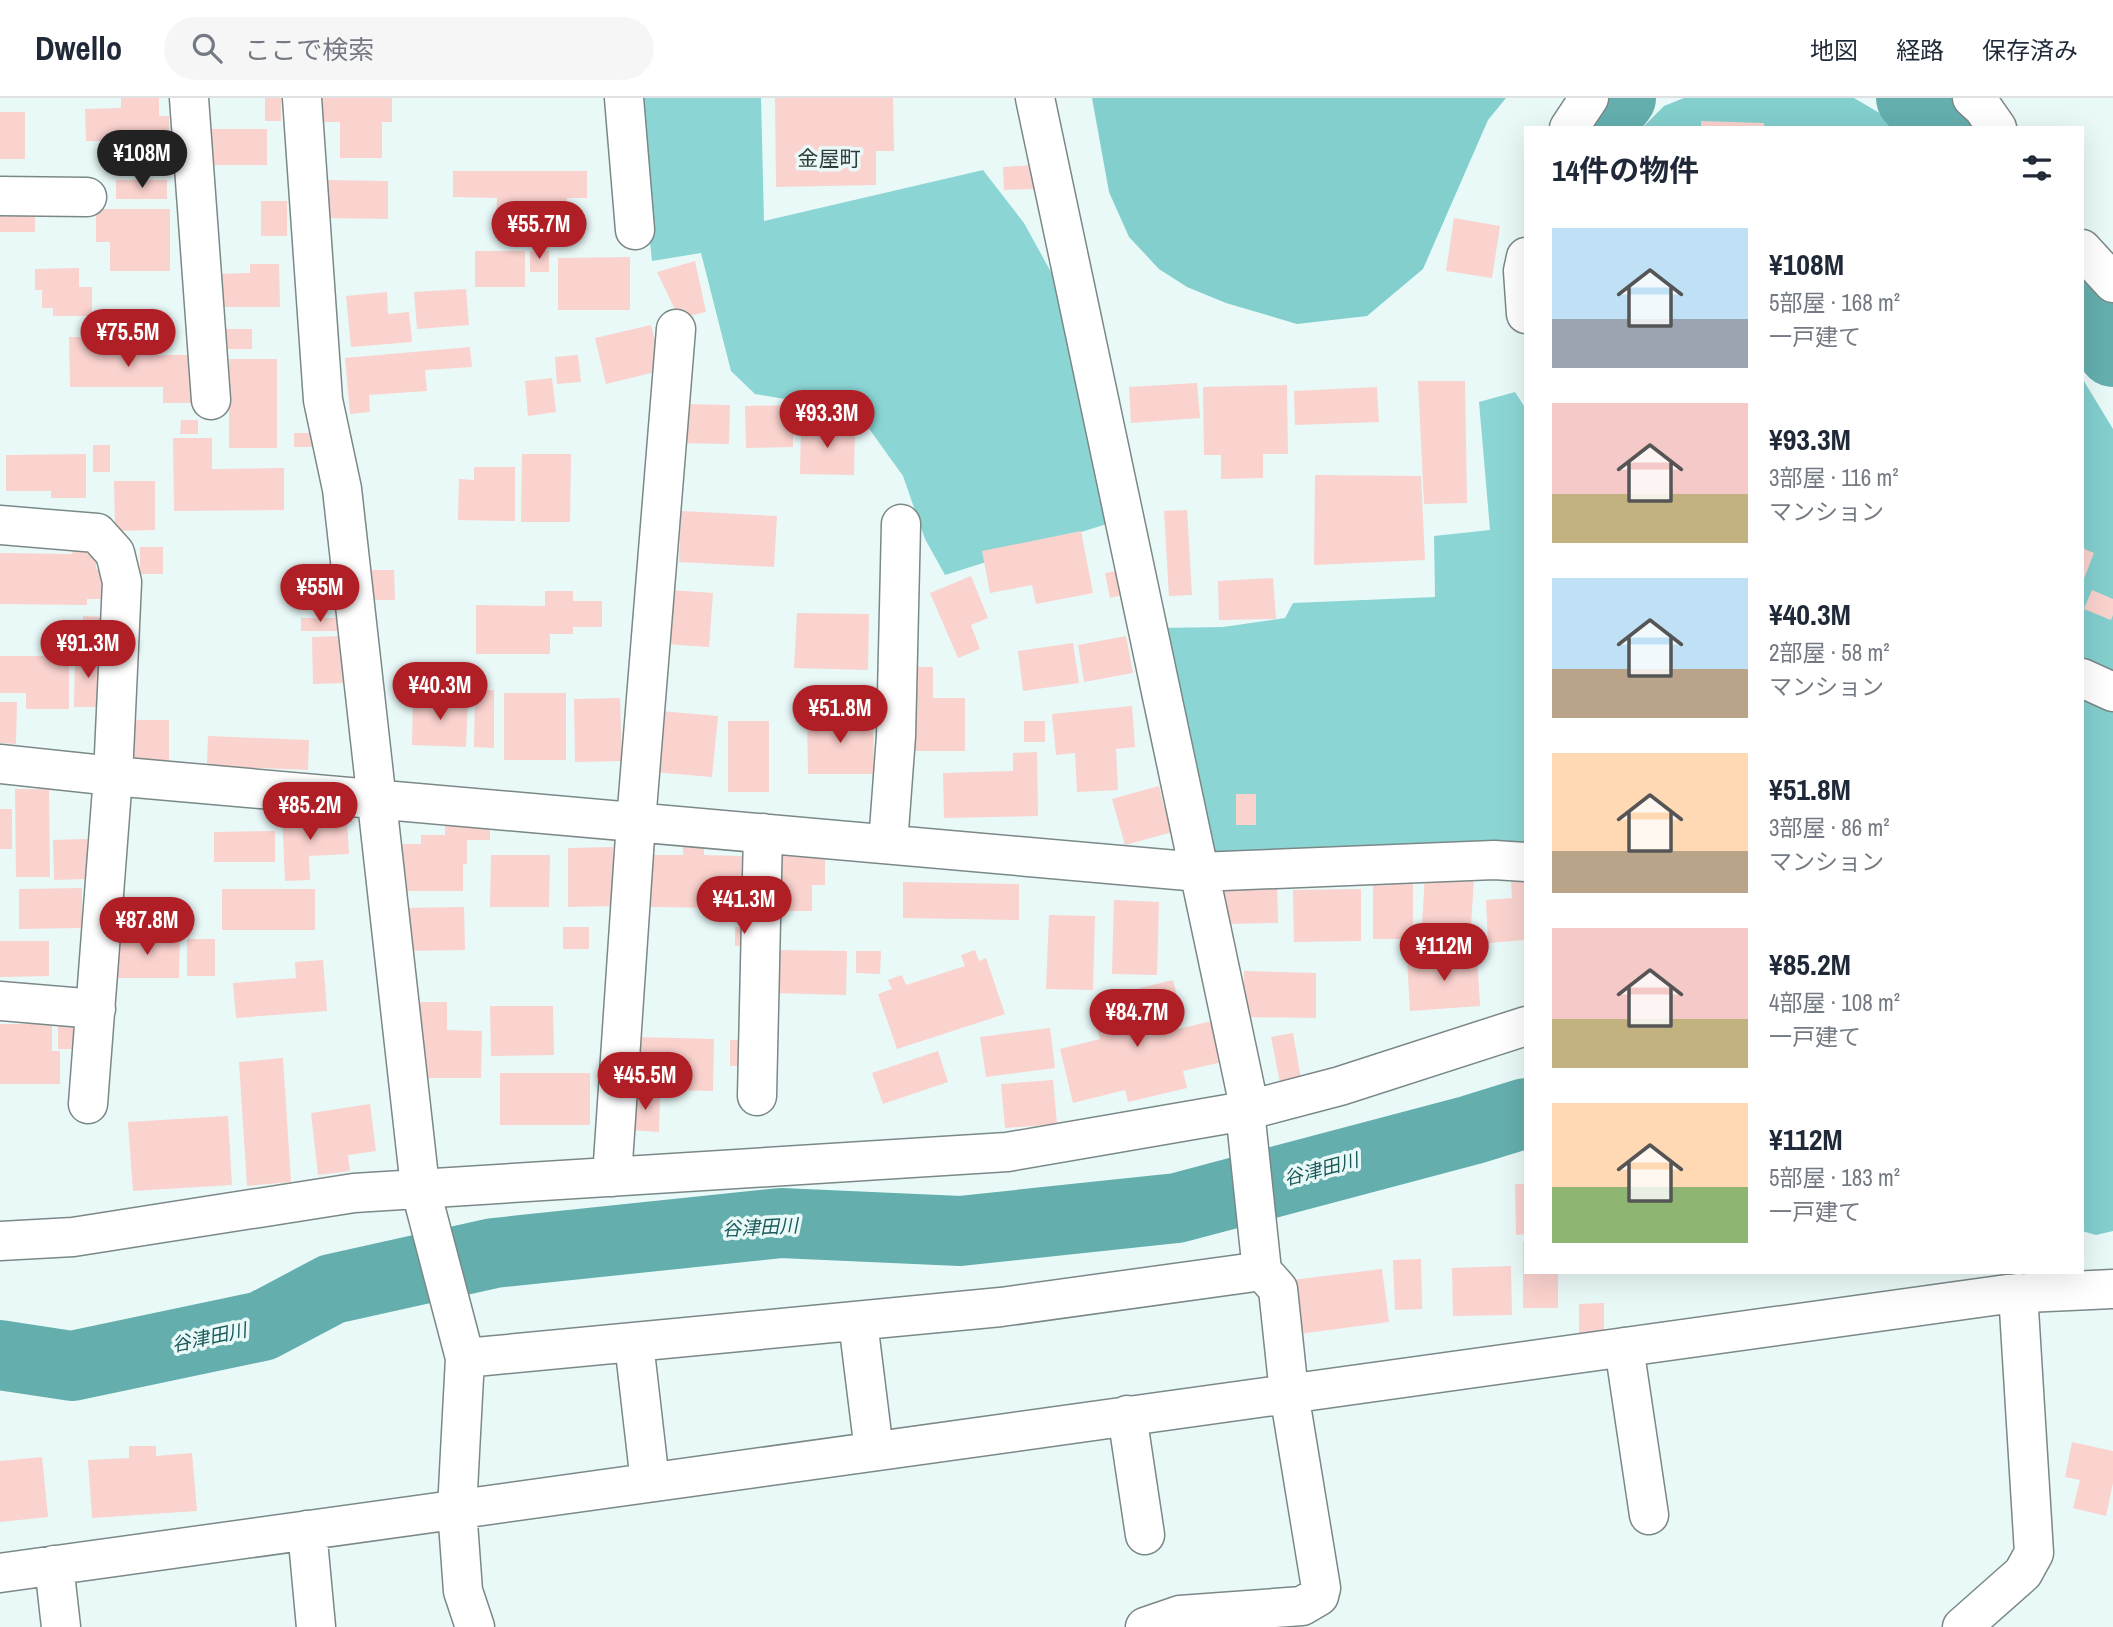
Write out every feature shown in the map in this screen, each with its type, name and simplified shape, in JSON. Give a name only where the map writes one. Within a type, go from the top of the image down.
[{"type":"street","points":[[189,98],[211,400]]},
{"type":"street","points":[[302,98],[323,400],[342,489],[420,1188],[460,1345],[457,1510],[463,1591],[475,1627]]},
{"type":"street","points":[[624,98],[635,230]]},
{"type":"street","points":[[1035,98],[1246,1092],[1260,1256],[1278,1289],[1289,1393],[1321,1588],[1319,1596],[1302,1606],[1180,1615],[1146,1627]]},
{"type":"street","points":[[1570,126],[1589,98]]},
{"type":"street","points":[[1972,98],[1996,126]]},
{"type":"street","points":[[0,196],[87,197]]},
{"type":"street","points":[[2084,250],[2113,283]]},
{"type":"street","points":[[1524,266],[1524,285]]},
{"type":"street","points":[[612,1177],[636,822],[676,329]]},
{"type":"street","points":[[888,844],[896,736],[901,524]]},
{"type":"street","points":[[0,525],[97,533],[116,553],[122,582],[113,776],[88,1104]]},
{"type":"street","points":[[2084,679],[2113,692]]},
{"type":"street","points":[[0,764],[1199,872],[1494,860],[1524,862]]},
{"type":"street","points":[[757,1096],[764,833]]},
{"type":"street","points":[[0,1001],[96,1009]]},
{"type":"street","points":[[0,1241],[73,1237],[354,1193],[1007,1152],[1247,1124],[1340,1086],[1524,1027]]},
{"type":"street","points":[[460,1345],[634,1343],[1001,1307],[1260,1256]]},
{"type":"street","points":[[0,1573],[2018,1293],[2113,1289]]},
{"type":"street","points":[[1962,1627],[2023,1573],[2034,1553],[2018,1293]]},
{"type":"street","points":[[858,1322],[874,1451]]},
{"type":"street","points":[[634,1343],[650,1482]]},
{"type":"street","points":[[1624,1347],[1649,1515]]},
{"type":"street","points":[[1127,1415],[1145,1535]]},
{"type":"street","points":[[307,1530],[316,1627]]},
{"type":"street","points":[[54,1565],[61,1627]]},
{"type":"shaded area","points":[[635,98],[761,98],[764,221],[983,170],[1024,223],[1062,292],[1113,522],[945,575],[925,539],[903,476],[865,423],[804,402],[755,394],[731,371],[701,253],[652,261]]},
{"type":"shaded area","points":[[1092,98],[1506,98],[1488,120],[1423,269],[1367,316],[1297,324],[1226,303],[1187,287],[1159,269],[1129,237],[1109,192]]},
{"type":"shaded area","points":[[1684,98],[1854,98],[1902,126],[1644,126],[1664,106]]},
{"type":"shaded area","points":[[2084,381],[2113,429],[2113,1231],[2096,1235],[2084,1232]]},
{"type":"shaded area","points":[[1515,392],[1524,406],[1524,850],[1211,858],[1158,628],[1223,627],[1285,618],[1293,603],[1435,597],[1434,536],[1490,530],[1479,402]]},
{"type":"building","points":[[121,98],[159,98],[159,116],[169,116],[170,163],[135,163],[135,141],[86,141],[85,109],[121,108]]},
{"type":"building","points":[[265,98],[281,98],[281,121],[265,121]]},
{"type":"building","points":[[319,98],[392,98],[392,122],[382,122],[382,158],[340,158],[340,122],[319,122]]},
{"type":"building","points":[[775,98],[893,98],[894,151],[876,151],[876,185],[776,187]]},
{"type":"building","points":[[0,112],[25,112],[25,159],[0,159]]},
{"type":"building","points":[[1701,121],[1764,123],[1764,126],[1701,126]]},
{"type":"building","points":[[210,129],[267,129],[267,165],[210,165]]},
{"type":"building","points":[[1034,165],[1035,189],[1004,190],[1003,167]]},
{"type":"building","points":[[453,171],[587,171],[587,198],[567,198],[567,225],[496,225],[497,198],[453,197]]},
{"type":"building","points":[[116,180],[167,180],[167,199],[116,199]]},
{"type":"building","points":[[327,180],[388,181],[388,219],[327,218]]},
{"type":"building","points":[[261,201],[287,201],[287,236],[261,236]]},
{"type":"building","points":[[96,209],[170,209],[170,271],[110,271],[110,242],[96,242]]},
{"type":"building","points":[[0,210],[35,210],[35,232],[0,232]]},
{"type":"building","points":[[1454,218],[1500,226],[1492,278],[1446,271]]},
{"type":"building","points":[[475,251],[525,251],[525,287],[475,287]]},
{"type":"building","points":[[530,251],[549,251],[549,272],[530,272]]},
{"type":"building","points":[[630,257],[630,310],[558,310],[558,258]]},
{"type":"building","points":[[695,261],[706,312],[679,318],[657,272]]},
{"type":"building","points":[[250,264],[279,264],[280,307],[214,307],[214,274],[250,273]]},
{"type":"building","points":[[79,268],[79,287],[92,287],[92,316],[53,316],[53,308],[42,308],[42,290],[35,290],[35,269]]},
{"type":"building","points":[[466,289],[469,325],[417,329],[414,292]]},
{"type":"building","points":[[387,292],[388,314],[409,312],[412,342],[351,347],[346,296]]},
{"type":"building","points":[[651,325],[663,370],[606,384],[595,338]]},
{"type":"building","points":[[226,329],[252,329],[252,349],[226,349]]},
{"type":"building","points":[[69,337],[120,337],[120,355],[191,355],[191,403],[163,403],[163,387],[70,387]]},
{"type":"building","points":[[470,347],[472,367],[425,370],[427,391],[369,395],[370,412],[350,414],[345,358]]},
{"type":"building","points":[[578,355],[581,382],[557,384],[555,357]]},
{"type":"building","points":[[229,359],[277,359],[277,448],[229,448]]},
{"type":"building","points":[[552,378],[556,412],[528,416],[525,381]]},
{"type":"building","points":[[1418,381],[1465,381],[1467,503],[1424,504]]},
{"type":"building","points":[[1197,383],[1200,418],[1131,423],[1129,387]]},
{"type":"building","points":[[1287,385],[1288,454],[1263,454],[1263,478],[1221,479],[1221,455],[1204,455],[1203,387]]},
{"type":"building","points":[[1377,387],[1379,422],[1295,425],[1294,391]]},
{"type":"building","points":[[682,404],[730,405],[729,444],[681,443]]},
{"type":"building","points":[[793,405],[793,447],[746,448],[745,406]]},
{"type":"building","points":[[181,420],[198,420],[198,434],[180,434]]},
{"type":"building","points":[[801,425],[855,427],[854,475],[800,474]]},
{"type":"building","points":[[294,433],[313,433],[313,447],[294,447]]},
{"type":"building","points":[[173,438],[212,438],[212,469],[284,468],[284,510],[174,511]]},
{"type":"building","points":[[93,445],[110,445],[110,472],[93,472]]},
{"type":"building","points":[[86,454],[86,498],[51,498],[51,491],[6,491],[6,455]]},
{"type":"building","points":[[522,454],[571,454],[570,522],[521,522]]},
{"type":"building","points":[[474,467],[515,467],[515,521],[458,520],[459,479],[474,480]]},
{"type":"building","points":[[1315,475],[1421,476],[1425,560],[1314,565]]},
{"type":"building","points":[[114,481],[155,481],[155,530],[115,531]]},
{"type":"building","points":[[1187,510],[1192,595],[1169,596],[1164,511]]},
{"type":"building","points":[[681,511],[777,516],[774,567],[679,562]]},
{"type":"building","points":[[1081,531],[1093,593],[1036,604],[1032,585],[990,593],[982,551]]},
{"type":"building","points":[[73,546],[96,547],[96,569],[106,569],[106,599],[87,599],[87,605],[0,604],[0,553],[72,554]]},
{"type":"building","points":[[140,547],[163,547],[163,574],[140,574]]},
{"type":"building","points":[[2084,549],[2094,553],[2084,578]]},
{"type":"building","points":[[370,570],[394,570],[395,600],[370,600]]},
{"type":"building","points":[[1121,570],[1126,594],[1110,598],[1105,573]]},
{"type":"building","points":[[971,576],[988,618],[971,625],[980,649],[958,658],[930,593]]},
{"type":"building","points":[[1273,578],[1276,619],[1219,620],[1218,581]]},
{"type":"building","points":[[669,590],[713,593],[709,647],[665,644]]},
{"type":"building","points":[[2092,590],[2113,599],[2111,620],[2084,609]]},
{"type":"building","points":[[545,591],[573,591],[573,601],[602,601],[602,627],[573,627],[573,634],[550,634],[550,654],[476,654],[476,605],[545,606]]},
{"type":"building","points":[[797,613],[869,614],[868,670],[794,668]]},
{"type":"building","points":[[83,616],[103,617],[102,644],[82,644]]},
{"type":"building","points":[[301,618],[339,618],[339,631],[301,631]]},
{"type":"building","points":[[342,636],[343,683],[313,684],[312,637]]},
{"type":"building","points":[[1126,636],[1133,673],[1084,682],[1078,645]]},
{"type":"building","points":[[1073,643],[1079,683],[1023,691],[1018,651]]},
{"type":"building","points":[[75,654],[101,654],[100,707],[74,707]]},
{"type":"building","points":[[0,656],[69,656],[69,709],[26,709],[26,693],[0,693]]},
{"type":"building","points":[[915,667],[933,667],[933,698],[965,698],[965,751],[915,751]]},
{"type":"building","points":[[475,690],[494,690],[494,748],[474,747]]},
{"type":"building","points":[[504,693],[566,693],[566,760],[504,760]]},
{"type":"building","points":[[413,698],[468,699],[466,747],[412,745]]},
{"type":"building","points":[[620,698],[622,761],[575,762],[574,699]]},
{"type":"building","points":[[0,702],[17,702],[16,744],[0,743]]},
{"type":"building","points":[[1132,706],[1135,747],[1116,749],[1118,790],[1077,792],[1075,753],[1056,755],[1052,714]]},
{"type":"building","points":[[660,711],[718,716],[712,777],[654,772]]},
{"type":"building","points":[[807,716],[873,716],[874,774],[808,774]]},
{"type":"building","points":[[128,720],[169,720],[169,762],[128,762]]},
{"type":"building","points":[[728,721],[769,721],[769,792],[728,792]]},
{"type":"building","points":[[1024,721],[1045,721],[1045,742],[1024,742]]},
{"type":"building","points":[[208,736],[309,740],[308,770],[207,766]]},
{"type":"building","points":[[1037,752],[1038,816],[944,818],[943,773],[1013,771],[1013,753]]},
{"type":"building","points":[[1159,786],[1164,807],[1173,804],[1180,830],[1125,845],[1112,799]]},
{"type":"building","points":[[15,789],[49,789],[50,877],[16,877]]},
{"type":"building","points":[[1236,794],[1256,794],[1256,825],[1236,825]]},
{"type":"building","points":[[0,809],[12,809],[12,849],[0,849]]},
{"type":"building","points":[[307,809],[308,820],[347,819],[349,854],[309,856],[310,880],[285,881],[282,811]]},
{"type":"building","points":[[445,821],[490,821],[490,840],[467,840],[467,864],[463,864],[463,891],[400,891],[400,844],[421,844],[421,835],[445,835]]},
{"type":"building","points":[[275,831],[275,862],[214,862],[214,832]]},
{"type":"building","points":[[87,839],[87,879],[54,880],[53,840]]},
{"type":"building","points":[[683,842],[704,842],[704,855],[742,856],[741,908],[650,907],[650,855],[683,855]]},
{"type":"building","points":[[613,847],[614,906],[568,907],[568,848]]},
{"type":"building","points":[[491,855],[550,855],[549,907],[490,907]]},
{"type":"building","points":[[776,855],[825,856],[825,885],[812,885],[812,911],[776,911]]},
{"type":"building","points":[[1425,874],[1474,877],[1470,944],[1421,942]]},
{"type":"building","points":[[1373,877],[1413,877],[1413,939],[1373,939]]},
{"type":"building","points":[[1277,881],[1278,923],[1222,924],[1221,882]]},
{"type":"building","points":[[1524,881],[1524,940],[1488,943],[1486,900],[1512,898],[1511,882]]},
{"type":"building","points":[[903,882],[1019,884],[1019,920],[903,918]]},
{"type":"building","points":[[82,888],[82,928],[19,929],[19,889]]},
{"type":"building","points":[[222,889],[315,889],[315,930],[222,930]]},
{"type":"building","points":[[1361,889],[1361,941],[1294,942],[1293,890]]},
{"type":"building","points":[[1114,900],[1159,902],[1157,975],[1112,974]]},
{"type":"building","points":[[464,907],[465,950],[402,951],[401,908]]},
{"type":"building","points":[[1049,915],[1095,916],[1093,990],[1046,989]]},
{"type":"building","points":[[563,927],[589,927],[589,949],[563,949]]},
{"type":"building","points":[[735,927],[752,927],[752,946],[735,946]]},
{"type":"building","points":[[115,935],[180,935],[179,978],[114,978]]},
{"type":"building","points":[[187,939],[215,939],[215,976],[187,976]]},
{"type":"building","points":[[0,941],[49,941],[49,976],[0,977]]},
{"type":"building","points":[[774,950],[847,951],[846,995],[773,993]]},
{"type":"building","points":[[975,950],[979,961],[986,958],[1005,1014],[897,1049],[878,994],[892,989],[888,980],[902,975],[906,985],[965,966],[961,955]]},
{"type":"building","points":[[856,951],[881,951],[880,974],[856,973]]},
{"type":"building","points":[[1477,954],[1480,1006],[1410,1011],[1407,959]]},
{"type":"building","points":[[323,960],[327,1011],[236,1018],[233,983],[296,978],[295,962]]},
{"type":"building","points":[[1244,971],[1316,973],[1316,1018],[1243,1017]]},
{"type":"building","points":[[1173,980],[1178,1000],[1142,1009],[1149,1036],[1212,1021],[1222,1062],[1183,1071],[1187,1088],[1128,1102],[1125,1090],[1073,1103],[1060,1049],[1100,1039],[1091,1000]]},
{"type":"building","points":[[417,1002],[447,1002],[447,1030],[482,1031],[481,1078],[417,1078]]},
{"type":"building","points":[[490,1006],[553,1006],[554,1055],[491,1056]]},
{"type":"building","points":[[0,1024],[52,1024],[52,1051],[60,1051],[60,1084],[0,1084]]},
{"type":"building","points":[[58,1024],[73,1024],[73,1049],[58,1049]]},
{"type":"building","points":[[1050,1028],[1055,1068],[986,1077],[980,1037]]},
{"type":"building","points":[[1293,1033],[1301,1079],[1280,1083],[1271,1037]]},
{"type":"building","points":[[638,1037],[714,1039],[713,1091],[637,1089]]},
{"type":"building","points":[[730,1040],[741,1040],[741,1066],[730,1066]]},
{"type":"building","points":[[938,1051],[948,1082],[883,1104],[872,1073]]},
{"type":"building","points":[[283,1058],[291,1182],[247,1186],[239,1062]]},
{"type":"building","points":[[500,1073],[590,1073],[590,1125],[500,1125]]},
{"type":"building","points":[[1053,1080],[1057,1124],[1005,1128],[1001,1084]]},
{"type":"building","points":[[631,1093],[660,1095],[659,1132],[630,1130]]},
{"type":"building","points":[[370,1104],[376,1151],[348,1155],[350,1171],[318,1175],[311,1113]]},
{"type":"building","points":[[228,1116],[232,1185],[133,1191],[128,1122]]},
{"type":"building","points":[[1515,1184],[1524,1184],[1524,1234],[1516,1235]]},
{"type":"building","points":[[1524,1242],[1524,1274],[1558,1274],[1558,1308],[1523,1308]]},
{"type":"building","points":[[1421,1259],[1422,1309],[1395,1310],[1393,1260]]},
{"type":"building","points":[[1511,1266],[1512,1315],[1453,1316],[1452,1268]]},
{"type":"building","points":[[1382,1269],[1389,1322],[1299,1334],[1292,1280]]},
{"type":"building","points":[[1604,1303],[1604,1335],[1579,1335],[1579,1304]]},
{"type":"building","points":[[2072,1442],[2113,1451],[2113,1483],[2106,1516],[2073,1508],[2080,1480],[2065,1477]]},
{"type":"building","points":[[129,1446],[156,1446],[156,1456],[192,1453],[197,1511],[92,1518],[88,1460],[129,1458]]},
{"type":"building","points":[[42,1457],[48,1517],[0,1522],[0,1461]]},
{"type":"waterway","name":"谷津田川","points":[[1599,126],[1621,98]]},
{"type":"waterway","name":"谷津田川","points":[[1911,98],[1936,126]]},
{"type":"waterway","name":"谷津田川","points":[[2084,313],[2113,352]]},
{"type":"waterway","name":"谷津田川","points":[[0,1355],[72,1366],[262,1326],[332,1289],[494,1253],[781,1223],[960,1231],[1177,1208],[1524,1114]]},
{"type":"district","name":"金屋町","points":[[829,158]]}]
